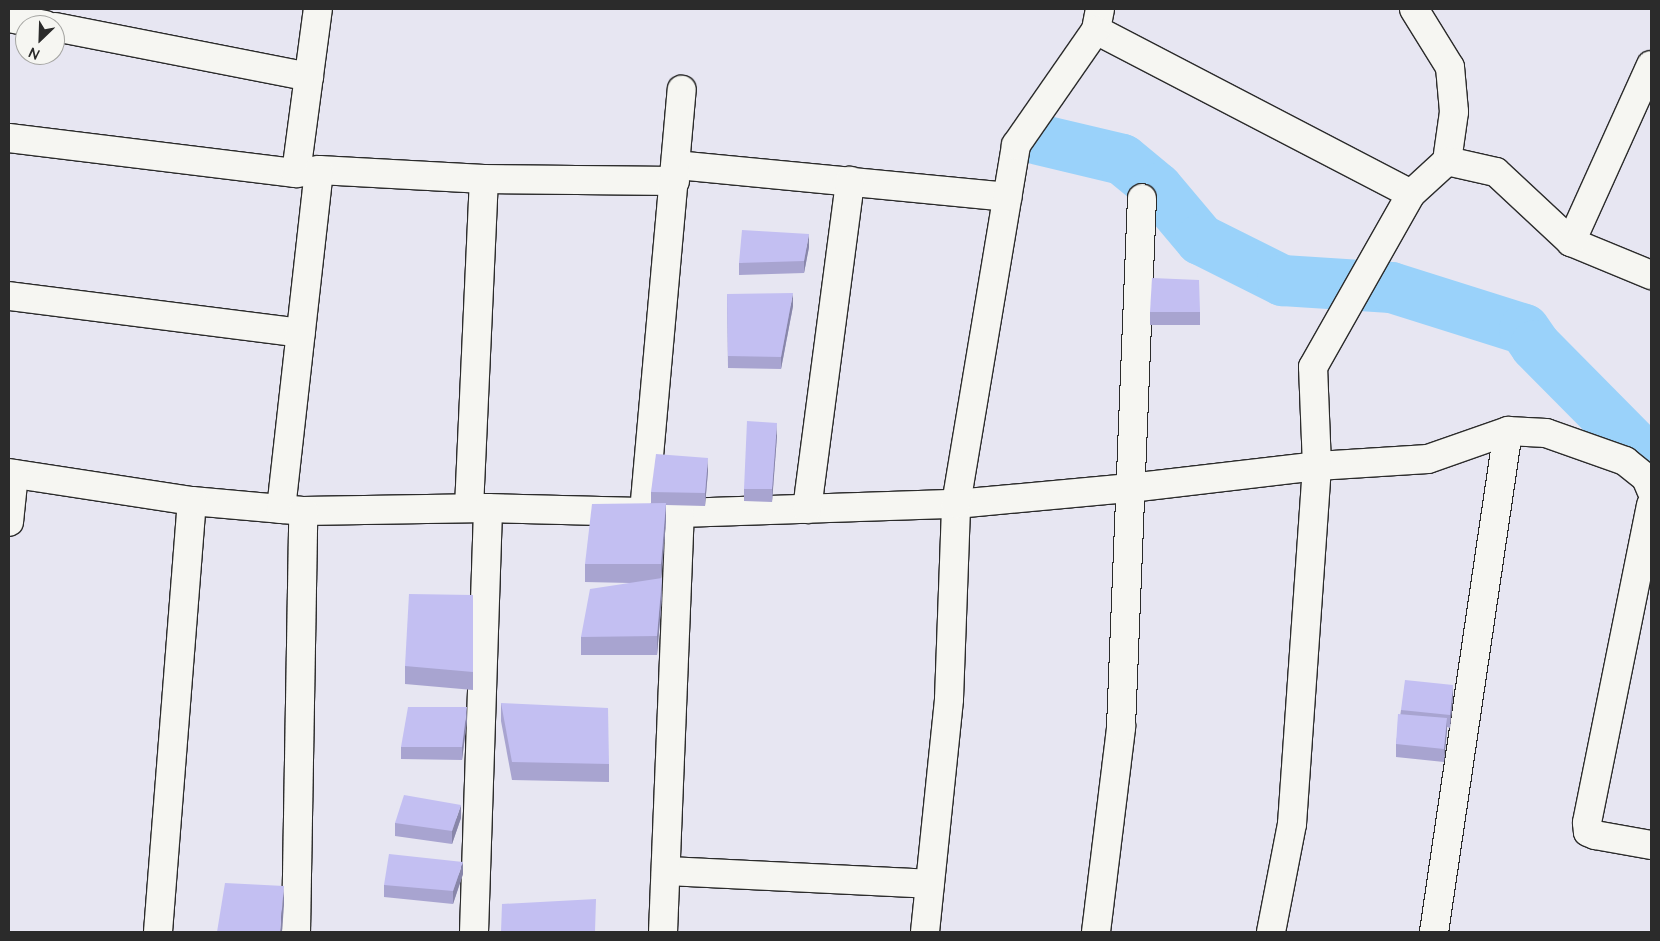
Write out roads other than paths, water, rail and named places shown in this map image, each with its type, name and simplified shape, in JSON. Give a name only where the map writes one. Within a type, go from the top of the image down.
[{"type":"street","points":[[296,932],[292,510],[308,172],[309,77],[318,9]]},
{"type":"street","points":[[1272,932],[1292,824],[1317,466],[1313,367],[1411,195],[1447,162],[1454,112],[1450,67],[1414,9]]},
{"type":"street","points":[[925,932],[949,699],[956,504],[1016,144],[1098,19],[1411,195]]},
{"type":"street","points":[[65,29],[309,77]]},
{"type":"street","points":[[1571,242],[1651,66]]},
{"type":"street","points":[[644,512],[682,90]]},
{"type":"street","points":[[9,138],[308,172],[484,179],[675,173],[850,181],[1008,197]]},
{"type":"street","points":[[1447,162],[1496,172],[1571,242],[1651,275]]},
{"type":"street","points":[[474,932],[484,179]]},
{"type":"street","points":[[807,509],[850,181]]},
{"type":"street","points":[[1096,932],[1121,726],[1142,198]]},
{"type":"street","points":[[9,296],[301,333]]},
{"type":"street","points":[[1434,932],[1508,431]]},
{"type":"street","points":[[9,522],[12,473],[192,501],[292,510],[479,508],[680,513],[956,504],[1130,488],[1317,466],[1428,459],[1508,431],[1546,433],[1626,461],[1646,478],[1651,490]]},
{"type":"street","points":[[158,932],[192,501]]},
{"type":"street","points":[[1651,505],[1586,822],[1588,832],[1595,835],[1651,845]]},
{"type":"street","points":[[663,932],[680,513]]},
{"type":"street","points":[[666,871],[930,884]]},
{"type":"waterway","points":[[1038,139],[1122,159],[1157,188],[1200,239],[1282,280],[1391,287],[1524,329],[1535,345],[1644,455]]},
{"type":"waterway","points":[[1644,455],[1651,464]]}]
